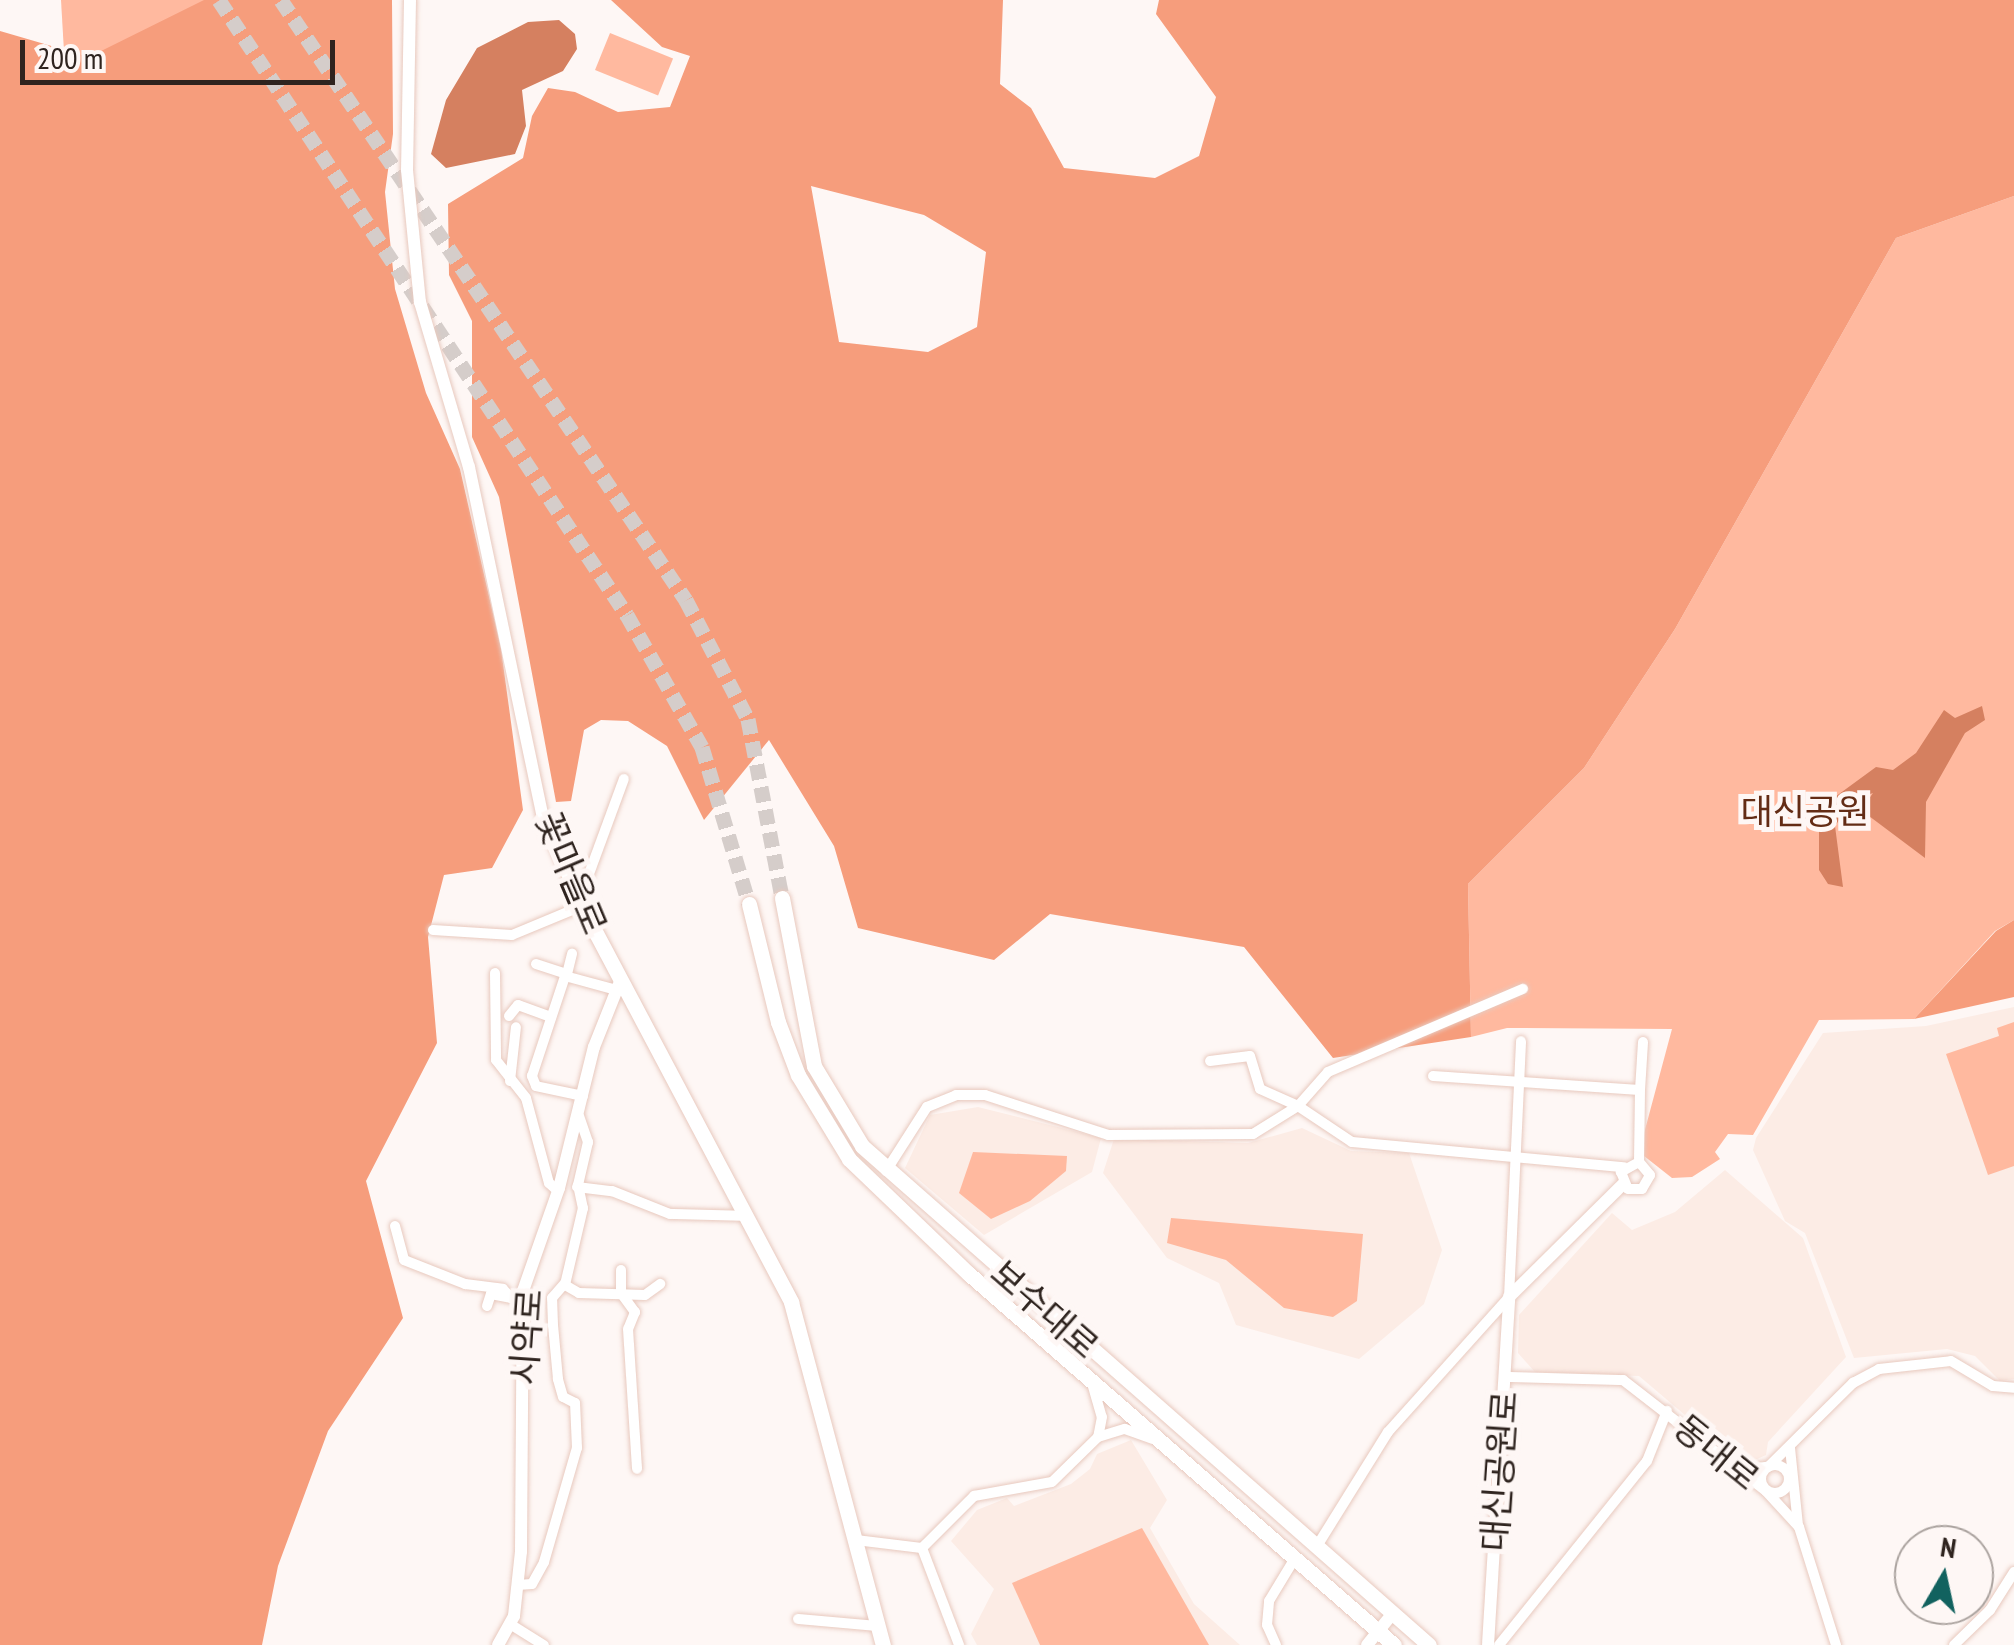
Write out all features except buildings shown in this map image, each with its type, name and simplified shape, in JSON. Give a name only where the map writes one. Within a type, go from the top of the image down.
[{"type":"main road","name":"보수대로","points":[[782,898],[814,1066],[862,1146],[1429,1645]]},
{"type":"main road","name":"꽃마을로","points":[[580,903],[617,984],[791,1302],[883,1645]]},
{"type":"main road","name":"보수대로","points":[[749,904],[778,1022],[798,1075],[849,1158],[1092,1384],[1162,1440],[1394,1645]]},
{"type":"street","name":"꽃마을로","points":[[410,0],[407,170],[420,302],[473,486],[543,819],[580,903]]},
{"type":"street","points":[[433,930],[512,935],[580,903],[624,779]]},
{"type":"street","points":[[572,954],[532,1084],[584,1096]]},
{"type":"street","points":[[536,964],[617,984]]},
{"type":"street","points":[[494,972],[496,1060],[526,1098],[550,1183],[558,1190]]},
{"type":"street","name":"시약로","points":[[498,1645],[510,1624],[518,1586],[516,1297],[558,1190],[617,984]]},
{"type":"street","points":[[886,1170],[928,1106],[956,1095],[985,1095],[1108,1135],[1253,1134],[1298,1106],[1328,1072],[1523,990]]},
{"type":"street","points":[[509,1016],[518,1005],[551,1016]]},
{"type":"street","points":[[510,1081],[516,1027]]},
{"type":"street","name":"대신공원로","points":[[1488,1645],[1506,1377],[1521,1041]]},
{"type":"street","points":[[1624,1167],[1623,1184],[1635,1191],[1648,1184],[1650,1175],[1638,1162],[1643,1042]]},
{"type":"street","points":[[1210,1061],[1250,1056],[1260,1088],[1298,1106],[1352,1142],[1624,1167],[1638,1162]]},
{"type":"street","points":[[1433,1076],[1640,1090]]},
{"type":"street","points":[[576,1415],[557,1376],[552,1298],[565,1284],[583,1208],[578,1186],[588,1142],[579,1116]]},
{"type":"street","name":"대신공원로","points":[[1317,1546],[1388,1432],[1509,1297],[1623,1184]]},
{"type":"street","points":[[578,1186],[612,1191],[670,1214],[745,1216]]},
{"type":"street","points":[[395,1226],[404,1260],[465,1284],[503,1289],[516,1297]]},
{"type":"street","points":[[622,1270],[621,1293],[634,1312],[628,1328],[637,1468]]},
{"type":"street","points":[[565,1284],[579,1293],[654,1293],[660,1284]]},
{"type":"street","points":[[487,1306],[491,1294],[516,1297]]},
{"type":"street","points":[[1789,1479],[1779,1493],[1766,1491],[1760,1478],[1853,1383],[1879,1370],[1951,1362],[1992,1386],[2014,1388]]},
{"type":"street","name":"동대로","points":[[1506,1377],[1623,1380],[1766,1491],[1799,1526],[1836,1645]]},
{"type":"street","points":[[1092,1384],[1102,1417],[1098,1437]]},
{"type":"street","points":[[518,1586],[534,1582],[549,1548],[577,1448],[576,1415],[582,1397]]},
{"type":"street","points":[[1499,1645],[1648,1461],[1667,1412]]},
{"type":"street","points":[[922,1548],[974,1496],[1052,1482],[1098,1437],[1126,1428],[1162,1440]]},
{"type":"street","points":[[1790,1448],[1789,1479],[1799,1526]]},
{"type":"street","points":[[1736,1470],[1782,1467],[1789,1479]]},
{"type":"street","points":[[856,1540],[922,1548]]},
{"type":"street","points":[[922,1548],[959,1645]]},
{"type":"street","points":[[1276,1645],[1267,1625],[1269,1600],[1296,1558]]},
{"type":"street","points":[[1954,1645],[1990,1610],[2014,1572]]},
{"type":"street","points":[[1367,1645],[1393,1613]]},
{"type":"street","points":[[798,1619],[878,1626]]},
{"type":"street","points":[[510,1624],[544,1645]]},
{"type":"shaded area","points":[[204,0],[392,0],[393,134],[385,192],[395,289],[426,393],[460,469],[501,649],[523,810],[492,868],[444,875],[428,937],[437,1043],[366,1181],[403,1318],[328,1431],[278,1566],[262,1645],[0,1645],[0,31],[89,57]]},
{"type":"shaded area","points":[[611,0],[1003,0],[1000,84],[1031,108],[1064,168],[1155,178],[1199,156],[1216,97],[1156,14],[1159,0],[2014,0],[2014,196],[1896,238],[1675,629],[1584,768],[1468,884],[1471,1037],[1333,1058],[1244,947],[1050,914],[994,960],[858,928],[834,846],[769,740],[704,820],[667,746],[628,721],[601,720],[584,730],[571,801],[556,802],[499,497],[472,437],[472,321],[449,275],[448,204],[523,158],[532,116],[548,88],[575,92],[618,112],[670,107],[690,56],[662,47]],"holes":[[[811,186],[924,215],[986,252],[977,327],[928,352],[839,342]]]},
{"type":"shaded area","points":[[559,20],[575,34],[577,49],[563,71],[522,90],[526,126],[515,154],[446,168],[431,154],[446,100],[477,48],[528,22]]},
{"type":"shaded area","points":[[1982,706],[1985,720],[1965,733],[1926,802],[1925,858],[1861,810],[1873,793],[1853,800],[1835,826],[1843,887],[1828,884],[1819,870],[1819,825],[1835,797],[1876,767],[1893,770],[1916,753],[1944,710],[1955,718]]},
{"type":"shaded area","points":[[2014,920],[2014,997],[1914,1019],[1996,931]]},
{"type":"shaded area","points":[[2014,1007],[2014,1379],[2000,1381],[1975,1356],[1947,1349],[1854,1358],[1805,1233],[1785,1221],[1753,1150],[1756,1138],[1823,1033],[1926,1026]]},
{"type":"shaded area","points":[[978,1107],[1101,1138],[1092,1172],[984,1235],[905,1168],[930,1115]]},
{"type":"shaded area","points":[[1302,1128],[1351,1151],[1409,1153],[1442,1250],[1424,1304],[1359,1359],[1236,1325],[1219,1283],[1167,1258],[1103,1173],[1114,1139],[1248,1143]]},
{"type":"shaded area","points":[[1725,1170],[1803,1238],[1846,1357],[1768,1442],[1766,1455],[1744,1465],[1639,1376],[1535,1372],[1518,1353],[1519,1315],[1612,1213],[1632,1230],[1675,1212]]},
{"type":"shaded area","points":[[1131,1440],[1167,1500],[1150,1528],[1194,1604],[1240,1645],[977,1645],[971,1634],[994,1589],[951,1541],[977,1510],[1007,1498],[1014,1506],[1071,1484],[1090,1469],[1097,1454]]},
{"type":"green space","points":[[61,0],[229,0],[65,69]]},
{"type":"green space","points":[[610,33],[673,58],[658,96],[595,70]]},
{"type":"green space","name":"대신공원","points":[[2014,196],[2014,920],[1995,931],[1914,1019],[1819,1020],[1753,1135],[1728,1134],[1715,1152],[1720,1159],[1692,1177],[1672,1178],[1639,1152],[1672,1029],[1507,1028],[1471,1037],[1468,884],[1584,768],[1675,629],[1896,238]]},
{"type":"green space","points":[[2014,1022],[2014,1166],[1988,1175],[1946,1054],[1999,1036],[1997,1028]]},
{"type":"green space","points":[[973,1152],[1067,1156],[1066,1171],[1030,1201],[991,1219],[959,1193]]},
{"type":"green space","points":[[1171,1218],[1363,1234],[1357,1301],[1333,1317],[1284,1308],[1226,1260],[1167,1243]]},
{"type":"green space","points":[[1142,1528],[1209,1645],[1040,1645],[1012,1583]]},
{"type":"tunnel","points":[[219,0],[627,615],[702,747],[749,904]]},
{"type":"tunnel","points":[[281,0],[686,600],[748,719],[782,898]]}]
